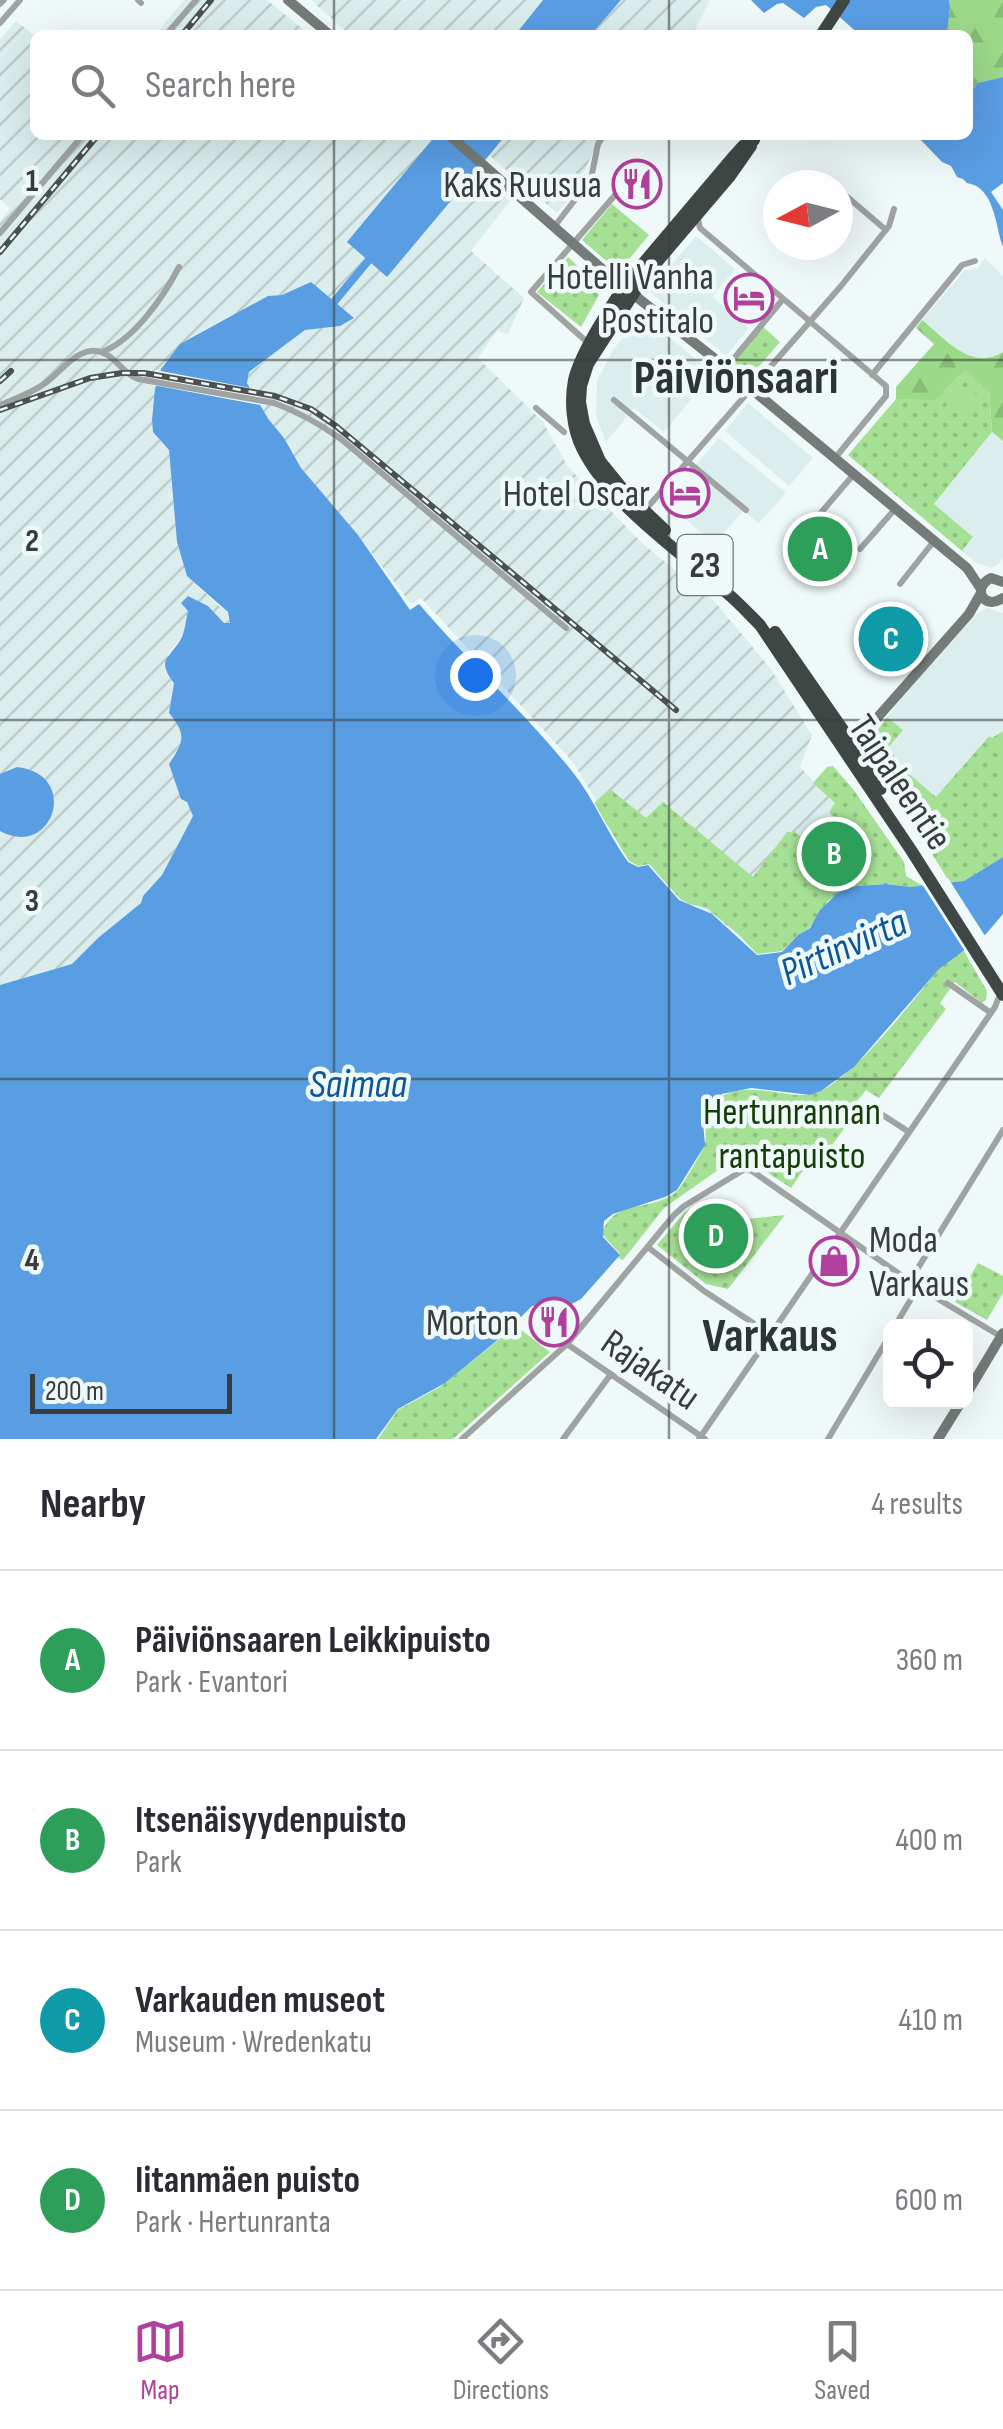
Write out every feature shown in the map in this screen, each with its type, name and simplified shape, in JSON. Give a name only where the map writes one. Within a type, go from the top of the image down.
[{"type":"highway","points":[[824,30],[844,0]]},
{"type":"highway","name":"Taipaleentie","points":[[751,140],[630,290],[581,361],[574,379],[572,404],[576,434],[597,473],[766,620],[1002,988]]},
{"type":"highway","name":"Taipaleentie","points":[[630,290],[685,231],[699,222],[754,140]]},
{"type":"street","points":[[0,23],[20,0]]},
{"type":"street","points":[[170,30],[196,0]]},
{"type":"street","points":[[288,0],[324,30]]},
{"type":"street","points":[[0,233],[79,140]]},
{"type":"street","points":[[455,140],[554,227],[934,541],[968,568],[1000,579]]},
{"type":"street","points":[[554,227],[591,179],[601,140]]},
{"type":"street","points":[[587,342],[531,292],[616,194]]},
{"type":"street","points":[[853,202],[886,230]]},
{"type":"street","points":[[641,514],[810,322],[886,230],[894,209]]},
{"type":"street","points":[[699,222],[886,386],[886,396],[834,458]]},
{"type":"street","points":[[872,374],[962,264],[976,262]]},
{"type":"street","points":[[0,405],[41,386],[74,357],[112,348],[134,330],[179,267]]},
{"type":"street","points":[[726,368],[783,299]]},
{"type":"street","points":[[102,352],[131,377],[274,403],[302,414],[341,439],[566,628]]},
{"type":"street","points":[[614,400],[746,510]]},
{"type":"street","points":[[536,408],[564,432]]},
{"type":"street","points":[[819,515],[854,474]]},
{"type":"street","points":[[860,549],[895,509]]},
{"type":"street","points":[[900,584],[934,541]]},
{"type":"street","points":[[968,568],[984,600],[999,602]]},
{"type":"street","points":[[846,742],[877,718],[970,614],[984,582],[1000,579]]},
{"type":"street","points":[[970,614],[999,602]]},
{"type":"street","points":[[948,983],[991,1013]]},
{"type":"street","points":[[702,1438],[991,1013],[1002,988]]},
{"type":"street","points":[[870,1106],[910,1132]]},
{"type":"street","points":[[910,1281],[1003,1130]]},
{"type":"street","points":[[462,1439],[567,1344],[684,1206],[745,1169],[918,1287],[1002,1335],[973,1383]]},
{"type":"street","points":[[648,1248],[770,1334]]},
{"type":"street","points":[[899,1319],[918,1287]]},
{"type":"street","name":"Rajakatu","points":[[567,1344],[702,1438]]},
{"type":"street","points":[[828,1439],[883,1346]]},
{"type":"street","points":[[563,1439],[611,1374]]},
{"type":"street","points":[[938,1439],[957,1409]]},
{"type":"shaded area","points":[[184,0],[267,0],[304,30],[159,30]]},
{"type":"shaded area","points":[[311,0],[543,0],[519,30],[344,30]]},
{"type":"shaded area","points":[[621,0],[710,0],[695,30],[595,30]]},
{"type":"shaded area","points":[[16,21],[30,32],[30,140],[432,140],[386,277],[476,171],[510,201],[471,251],[524,298],[508,334],[497,331],[478,358],[543,422],[568,467],[643,544],[715,602],[771,669],[812,735],[800,767],[835,804],[855,839],[752,944],[669,884],[649,862],[631,859],[573,762],[424,601],[420,598],[411,604],[301,468],[247,383],[249,373],[305,330],[340,326],[311,283],[282,295],[268,296],[152,420],[153,432],[169,450],[177,542],[187,576],[230,616],[230,624],[224,623],[208,606],[188,610],[183,635],[168,654],[165,671],[174,683],[169,713],[183,736],[179,748],[181,799],[187,802],[193,816],[162,875],[120,922],[72,964],[0,985],[0,221],[10,208],[0,199],[0,40]]},
{"type":"shaded area","points":[[502,140],[599,140],[573,195],[557,213],[489,155]]},
{"type":"shaded area","points":[[696,236],[735,269],[712,297],[749,328],[726,356],[649,291]]},
{"type":"shaded area","points":[[985,258],[1003,276],[1003,352],[991,359],[966,357],[922,320],[965,270],[977,269]]},
{"type":"shaded area","points":[[642,315],[713,373],[664,432],[634,408],[606,442],[596,416],[597,381],[613,350]]},
{"type":"shaded area","points":[[748,403],[813,458],[789,486],[725,431]]},
{"type":"shaded area","points":[[992,432],[1003,441],[1003,559],[991,568],[962,551],[973,538],[934,505]]},
{"type":"shaded area","points":[[719,438],[786,493],[759,523],[743,511],[714,544],[665,501]]},
{"type":"shaded area","points":[[987,608],[1003,613],[1003,731],[992,739],[988,736],[936,798],[901,767],[889,747],[903,730],[887,717],[927,667]]},
{"type":"green space","points":[[949,0],[1003,0],[1003,77],[977,83],[973,88],[973,30],[948,30]]},
{"type":"green space","points":[[612,204],[649,235],[625,264],[611,265],[582,240]]},
{"type":"green space","points":[[568,257],[593,280],[599,295],[581,327],[537,292]]},
{"type":"green space","points":[[922,320],[970,356],[991,357],[1003,352],[1003,441],[992,432],[989,391],[935,401],[896,399],[896,387],[934,344],[916,328]]},
{"type":"green space","points":[[762,326],[780,342],[750,377],[731,361]]},
{"type":"green space","points":[[965,369],[989,391],[992,432],[934,504],[973,537],[962,551],[848,455],[896,399],[935,400]]},
{"type":"green space","points":[[956,384],[982,397],[970,419],[945,408]]},
{"type":"green space","points":[[818,521],[849,546],[822,578],[792,553]]},
{"type":"green space","points":[[887,717],[903,730],[889,747],[901,767],[936,797],[989,736],[1003,731],[1003,857],[964,881],[950,883],[871,739]]},
{"type":"green space","points":[[833,766],[904,862],[906,876],[923,886],[857,886],[829,900],[809,928],[782,951],[757,954],[707,908],[680,899],[649,864],[638,866],[629,861],[594,803],[610,789],[646,818],[663,802],[753,877],[787,832],[795,832],[809,843],[833,817],[829,812],[835,803],[813,783],[827,767]]},
{"type":"green space","name":"Hertunrannan rantapuisto","points":[[964,951],[987,991],[986,1000],[982,1003],[955,982],[940,1003],[946,1009],[879,1098],[866,1090],[854,1105],[857,1111],[816,1167],[802,1172],[791,1188],[756,1165],[754,1156],[735,1158],[664,1208],[623,1260],[618,1258],[620,1254],[602,1234],[607,1222],[625,1210],[669,1197],[678,1190],[704,1147],[707,1112],[715,1101],[743,1090],[807,1095],[822,1090],[858,1062],[939,969]]},
{"type":"green space","points":[[707,1199],[739,1220],[785,1215],[728,1289],[706,1284],[657,1245],[685,1212]]},
{"type":"green space","points":[[978,1263],[1003,1276],[1003,1293],[987,1320],[955,1302]]},
{"type":"green space","points":[[516,1326],[550,1352],[453,1439],[378,1439],[398,1410],[441,1386]]},
{"type":"water","points":[[543,0],[621,0],[595,30],[519,30]]},
{"type":"water","points":[[751,0],[949,0],[950,7],[948,30],[854,30],[826,5],[816,7],[804,18],[783,3],[764,13]]},
{"type":"water","points":[[1003,77],[1003,183],[991,192],[1003,210],[1003,247],[989,199],[976,186],[957,177],[951,166],[921,140],[973,140],[973,88],[977,83]]},
{"type":"water","points":[[432,140],[502,140],[387,277],[347,242]]},
{"type":"water","name":"Saimaa","points":[[311,282],[354,318],[340,326],[305,330],[249,372],[247,383],[301,468],[358,535],[410,610],[419,604],[553,749],[579,781],[628,862],[638,867],[648,865],[679,900],[712,914],[757,955],[782,952],[810,928],[820,910],[839,892],[857,886],[910,887],[964,881],[1003,857],[1003,914],[986,934],[939,969],[854,1067],[821,1091],[810,1095],[751,1088],[722,1094],[706,1113],[705,1145],[677,1190],[604,1221],[603,1237],[620,1255],[581,1299],[566,1307],[532,1306],[445,1383],[398,1409],[376,1439],[0,1439],[0,985],[72,964],[141,903],[162,875],[193,816],[187,802],[181,799],[169,764],[181,733],[169,713],[174,683],[165,663],[184,631],[188,611],[181,603],[188,596],[208,606],[224,623],[230,623],[228,612],[187,576],[177,542],[169,450],[153,432],[155,389],[161,369],[180,344],[268,296],[282,295]]},
{"type":"water","points":[[17,767],[37,773],[49,784],[54,798],[46,825],[34,834],[19,837],[0,831],[0,774]]},
{"type":"pier","points":[[155,370],[256,389],[266,406],[153,385]]},
{"type":"pier","points":[[948,878],[987,939],[966,953],[920,881]]},
{"type":"waterway","points":[[334,302],[373,255]]},
{"type":"railway","points":[[186,30],[211,0]]},
{"type":"railway","points":[[0,252],[94,140]]},
{"type":"railway","points":[[0,381],[11,371]]},
{"type":"railway","points":[[0,410],[90,378],[122,373],[144,373],[275,396],[311,409],[676,710]]},
{"type":"place","name":"Kaks Ruusua","points":[[637,184]]},
{"type":"place","name":"Hotelli Vanha Postitalo","points":[[749,298]]},
{"type":"place","name":"Hotel Oscar","points":[[685,493]]},
{"type":"place","name":"Päiviönsaaren Leikkipuisto","points":[[820,549]]},
{"type":"place","name":"Varkauden museot","points":[[891,639]]},
{"type":"place","name":"Itsenäisyydenpuisto","points":[[834,854]]},
{"type":"place","name":"Iitanmäen puisto","points":[[716,1236]]},
{"type":"place","name":"Moda Varkaus","points":[[834,1261]]},
{"type":"place","name":"Morton","points":[[554,1322]]},
{"type":"district","name":"Päiviönsaari","points":[[736,376]]},
{"type":"district","name":"Varkaus","points":[[770,1334]]},
{"type":"water label","name":"Pirtinvirta","points":[[843,946]]}]
